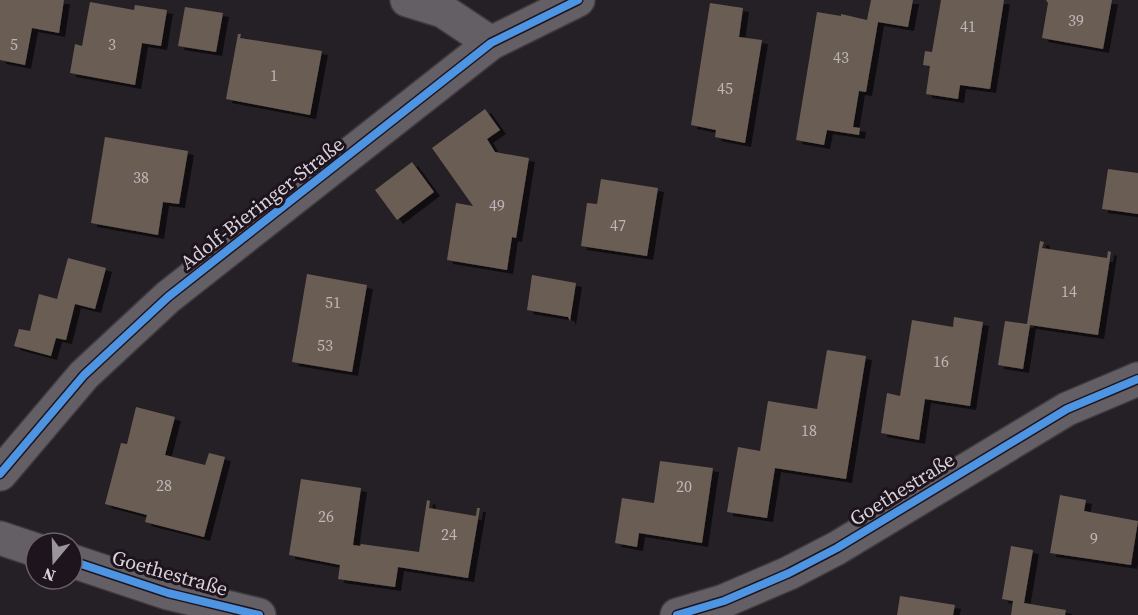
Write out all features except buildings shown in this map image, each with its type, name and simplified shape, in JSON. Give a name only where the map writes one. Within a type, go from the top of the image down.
[{"type":"street","points":[[406,0],[443,11],[491,43]]},
{"type":"street","name":"Adolf-Bieringer-Straße","points":[[6,456],[84,375],[168,297],[491,43],[578,0]]},
{"type":"street","name":"Goethestraße","points":[[677,615],[724,601],[789,573],[837,548],[1067,409],[1138,379]]},
{"type":"street","points":[[0,538],[24,546]]},
{"type":"street","name":"Goethestraße","points":[[84,565],[168,593],[259,615]]},
{"type":"cycle path","points":[[0,474],[84,375],[168,297],[491,43],[578,0]]},
{"type":"cycle path","points":[[677,615],[724,601],[789,573],[837,548],[1067,409],[1138,379]]},
{"type":"cycle path","points":[[84,565],[168,593],[259,615]]}]
